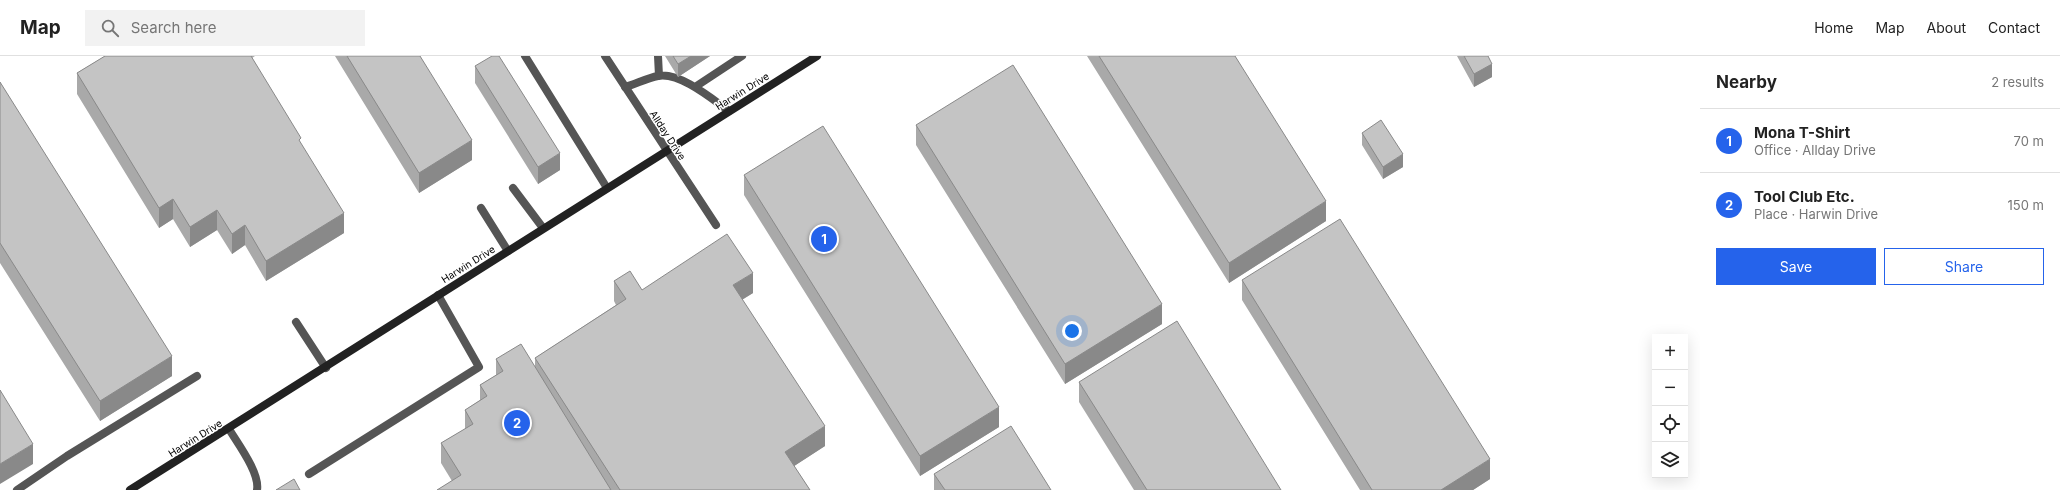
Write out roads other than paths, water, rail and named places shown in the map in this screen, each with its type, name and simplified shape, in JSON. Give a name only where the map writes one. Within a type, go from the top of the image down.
[{"type":"main road","name":"Harwin Drive","points":[[130,490],[326,368],[543,228],[817,56]]},
{"type":"street","points":[[525,56],[607,188]]},
{"type":"street","name":"Allday Drive","points":[[605,56],[716,225]]},
{"type":"street","points":[[658,56],[659,76]]},
{"type":"street","points":[[695,87],[742,56]]},
{"type":"street","points":[[625,87],[659,76],[670,77],[695,87],[730,111]]},
{"type":"street","points":[[513,188],[543,228]]},
{"type":"street","points":[[481,208],[508,251]]},
{"type":"street","points":[[309,474],[479,367],[438,295]]},
{"type":"street","points":[[296,322],[326,368]]},
{"type":"street","points":[[17,490],[68,456],[197,376]]},
{"type":"street","points":[[229,429],[250,464],[258,483],[257,490]]},
{"type":"place","name":"Mona T-Shirt","points":[[824,239]]},
{"type":"place","name":"Tool Club Etc.","points":[[517,423]]}]
